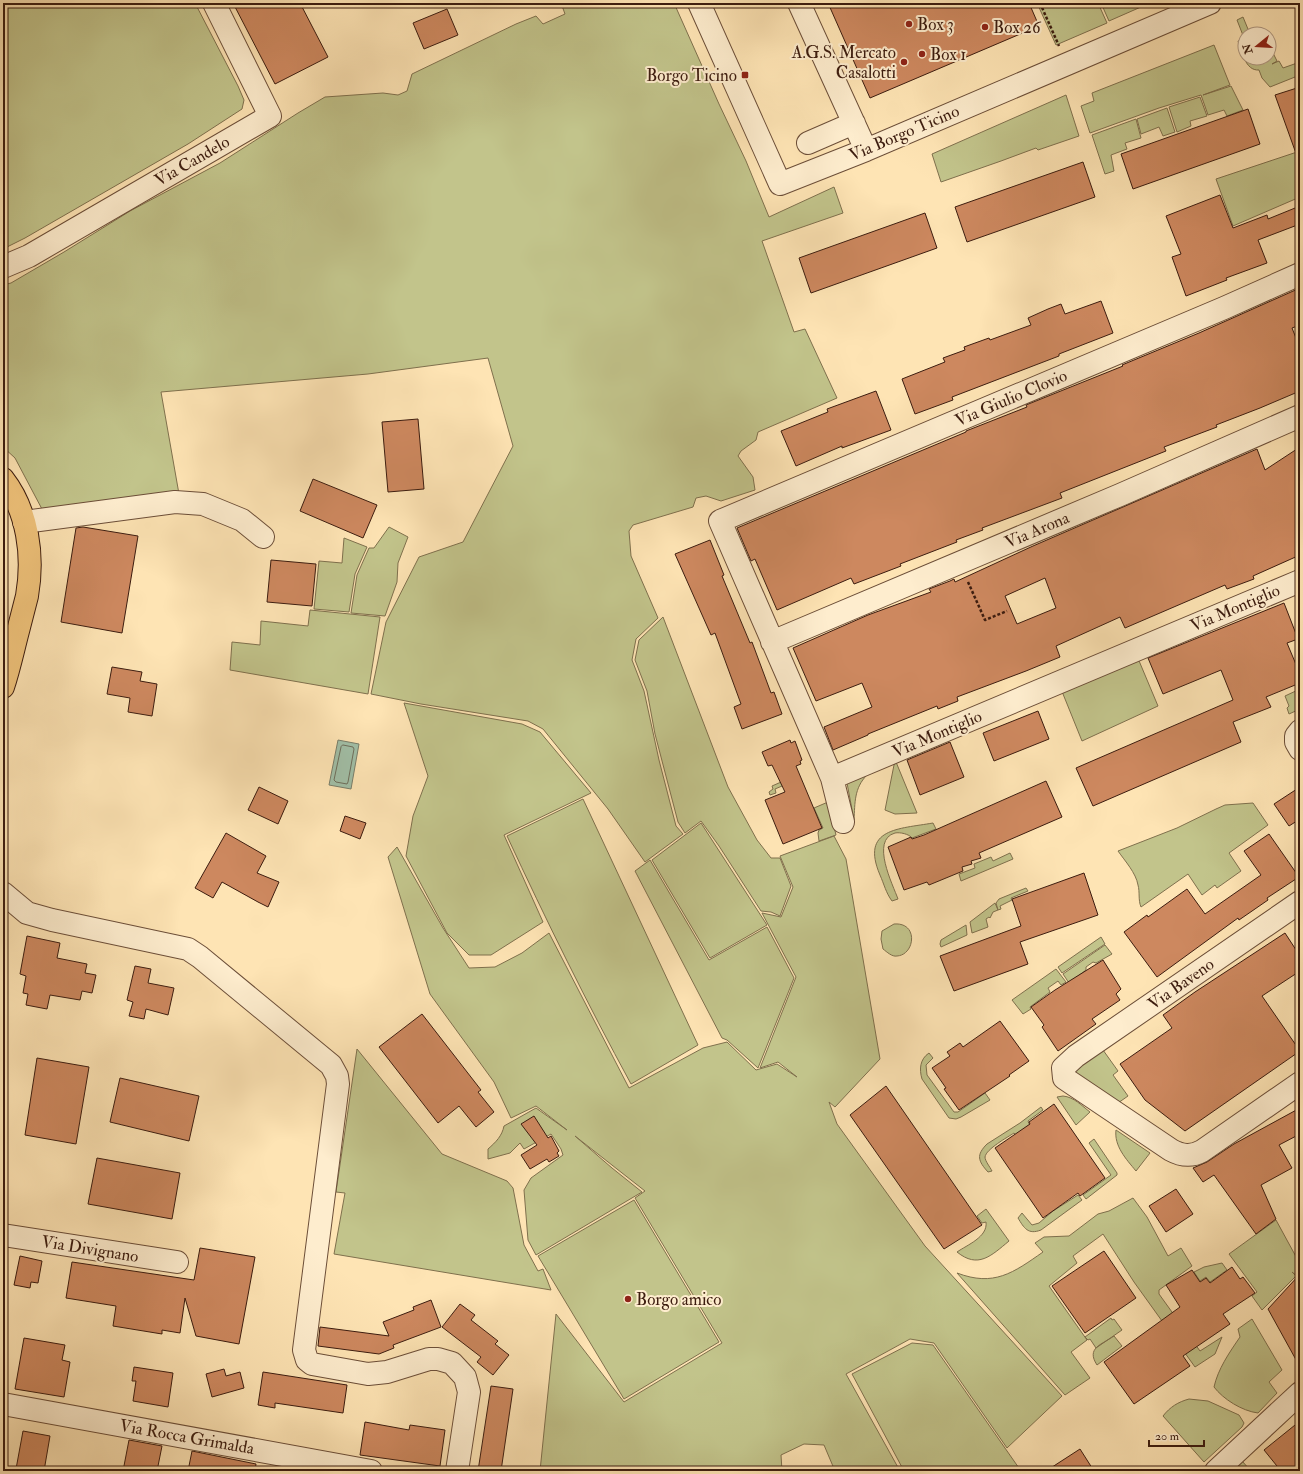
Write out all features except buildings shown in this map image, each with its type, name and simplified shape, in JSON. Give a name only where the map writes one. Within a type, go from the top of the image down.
[{"type":"main road","points":[[3,479],[13,494],[24,522],[30,560],[27,595],[3,687]]},
{"type":"street","name":"Via Candelo","points":[[3,267],[28,256],[270,116],[214,3]]},
{"type":"street","name":"Via Borgo Ticino","points":[[699,3],[780,184],[866,150],[1210,3]]},
{"type":"street","points":[[799,3],[866,150]]},
{"type":"street","points":[[808,143],[854,123]]},
{"type":"street","name":"Via Giulio Clovio","points":[[772,642],[720,521],[1300,274]]},
{"type":"street","name":"Via Arona","points":[[772,642],[1120,495],[1300,416]]},
{"type":"street","points":[[24,522],[175,502],[202,504],[242,520],[263,537]]},
{"type":"street","name":"Via Montiglio","points":[[832,778],[1300,581]]},
{"type":"street","points":[[772,642],[832,778],[843,822]]},
{"type":"street","points":[[1300,731],[1296,736],[1296,742],[1300,749]]},
{"type":"street","points":[[3,893],[27,913],[52,920],[181,946],[188,949],[200,957],[331,1065],[337,1076],[338,1084],[304,1350],[306,1360],[312,1364],[368,1374],[387,1372],[429,1360],[438,1359],[452,1363],[465,1377],[470,1392],[457,1471]]},
{"type":"street","name":"Via Baveno","points":[[1300,902],[1076,1056],[1063,1068],[1064,1078],[1171,1150],[1178,1154],[1187,1155],[1202,1151],[1300,1083]]},
{"type":"street","name":"Via Divignano","points":[[3,1235],[177,1262]]},
{"type":"street","points":[[1216,1471],[1300,1393]]},
{"type":"street","name":"Via Rocca Grimalda","points":[[3,1404],[371,1471]]},
{"type":"path","points":[[1040,3],[1067,65]]},
{"type":"path","points":[[967,580],[985,620],[1006,611]]},
{"type":"green space","points":[[3,3],[195,3],[238,86],[244,100],[242,109],[188,144],[25,238],[3,249]]},
{"type":"green space","points":[[561,3],[674,3],[746,161],[769,217],[834,187],[843,213],[762,241],[794,332],[805,329],[837,398],[758,432],[756,440],[741,451],[738,456],[753,477],[755,490],[721,501],[706,496],[696,498],[693,507],[633,525],[629,531],[631,556],[658,618],[636,639],[632,660],[644,691],[659,760],[676,826],[683,834],[645,862],[608,809],[543,729],[528,721],[421,704],[371,694],[386,622],[419,557],[463,542],[513,446],[488,358],[368,374],[161,392],[179,494],[43,511],[15,458],[3,447],[3,285],[11,283],[130,211],[220,163],[325,97],[383,93],[398,95],[407,91],[412,74],[516,24],[536,16],[543,24],[565,14]]},
{"type":"green space","points":[[1037,3],[1098,3],[1107,23],[1056,45]]},
{"type":"green space","points":[[1101,3],[1133,3],[1135,5],[1140,3],[1150,3],[1109,21]]},
{"type":"green space","points":[[1243,17],[1247,26],[1239,26],[1237,20]]},
{"type":"green space","points":[[1214,45],[1230,85],[1203,95],[1231,86],[1243,110],[1227,116],[1224,110],[1208,115],[1201,95],[1159,108],[1090,133],[1081,106],[1094,101],[1092,93]]},
{"type":"green space","points":[[1279,61],[1283,68],[1300,62],[1300,75],[1270,87],[1262,78],[1259,70],[1249,66],[1277,66],[1277,62]]},
{"type":"green space","points":[[1066,95],[1079,136],[1038,150],[1036,148],[941,182],[932,154]]},
{"type":"green space","points":[[1200,97],[1207,116],[1190,121],[1191,126],[1177,132],[1169,107]]},
{"type":"green space","points":[[1167,108],[1175,132],[1163,136],[1159,127],[1141,134],[1137,119]]},
{"type":"green space","points":[[1136,119],[1141,138],[1125,143],[1127,149],[1111,155],[1114,171],[1105,174],[1092,135]]},
{"type":"green space","points":[[1300,151],[1300,197],[1233,226],[1216,179]]},
{"type":"green space","points":[[389,527],[408,537],[398,563],[397,582],[385,616],[351,613],[357,575],[369,548],[374,548]]},
{"type":"green space","points":[[344,538],[367,547],[355,574],[349,612],[314,609],[319,561],[342,563]]},
{"type":"green space","points":[[310,610],[380,617],[368,694],[230,670],[232,642],[260,645],[261,621],[308,626]]},
{"type":"green space","points":[[663,617],[728,787],[757,840],[771,858],[780,858],[791,886],[780,916],[771,912],[761,911],[701,821],[685,833],[678,822],[655,734],[647,691],[635,660],[639,640]]},
{"type":"green space","points":[[1137,656],[1158,706],[1082,741],[1061,689]]},
{"type":"green space","points":[[1300,689],[1300,709],[1289,714],[1287,708],[1289,706],[1285,696]]},
{"type":"green space","points":[[404,703],[522,724],[540,732],[591,793],[504,835],[543,922],[491,955],[469,955],[447,933],[406,856],[413,816],[428,776]]},
{"type":"green space","points":[[896,762],[917,813],[895,814],[885,810],[894,765]]},
{"type":"green space","points":[[867,775],[857,790],[854,820],[847,783]]},
{"type":"green space","points":[[801,778],[775,789],[776,793],[770,795],[769,792],[773,789],[772,786],[788,779]]},
{"type":"green space","points":[[583,799],[698,1045],[631,1084],[567,961],[507,836]]},
{"type":"green space","points":[[828,802],[836,835],[819,841],[818,833],[819,830],[823,828],[814,808]]},
{"type":"green space","points":[[1253,803],[1268,825],[1229,853],[1241,871],[1217,888],[1215,885],[1202,895],[1188,874],[1141,907],[1139,888],[1135,876],[1118,851],[1177,828],[1225,805]]},
{"type":"green space","points":[[701,823],[767,925],[710,958],[652,860]]},
{"type":"green space","points":[[933,823],[936,829],[912,838],[907,834],[895,833],[888,837],[884,844],[885,863],[898,899],[892,901],[885,888],[875,860],[875,848],[879,839],[896,830]]},
{"type":"green space","points":[[834,836],[846,859],[880,1059],[835,1107],[829,1102],[837,1124],[925,1246],[1062,1396],[1007,1448],[934,1343],[910,1339],[846,1374],[900,1471],[835,1471],[824,1445],[804,1444],[781,1455],[782,1471],[540,1471],[556,1314],[624,1402],[722,1343],[635,1198],[645,1191],[575,1136],[642,1192],[536,1255],[528,1240],[524,1190],[531,1178],[563,1155],[561,1149],[551,1134],[524,1149],[520,1143],[510,1153],[488,1159],[488,1149],[498,1139],[504,1126],[536,1108],[567,1130],[536,1106],[511,1118],[494,1082],[430,994],[388,857],[397,847],[443,928],[469,968],[495,967],[522,953],[549,933],[629,1088],[703,1048],[727,1042],[756,1070],[777,1064],[797,1077],[778,1062],[760,1068],[796,977],[762,913],[781,917],[793,887],[780,856]]},
{"type":"green space","points":[[1010,853],[1013,859],[961,881],[959,874],[975,868],[974,864],[991,857],[993,861]]},
{"type":"green space","points":[[650,860],[709,960],[767,927],[794,978],[758,1068],[727,1040],[722,1038],[635,871]]},
{"type":"green space","points":[[1026,888],[1028,891],[1011,898],[1012,900],[1000,906],[1001,909],[998,910],[996,903],[999,899]]},
{"type":"green space","points":[[995,903],[998,910],[993,912],[990,918],[989,917],[986,919],[988,927],[972,933],[970,922]]},
{"type":"green space","points":[[894,924],[902,925],[908,928],[912,939],[908,950],[897,956],[891,955],[883,949],[881,939],[882,931]]},
{"type":"green space","points":[[966,925],[967,935],[941,947],[941,940]]},
{"type":"green space","points":[[1101,937],[1105,944],[1062,973],[1058,967]]},
{"type":"green space","points":[[1105,945],[1112,954],[1096,963],[1093,962],[1086,967],[1086,970],[1069,983],[1063,974]]},
{"type":"green space","points":[[1056,969],[1066,982],[1061,985],[1058,981],[1048,988],[1050,992],[1023,1014],[1012,1000]]},
{"type":"green space","points":[[357,1049],[442,1154],[507,1181],[513,1188],[524,1245],[538,1271],[543,1269],[551,1290],[334,1254],[345,1193],[336,1192]]},
{"type":"green space","points":[[1103,1050],[1118,1071],[1113,1075],[1128,1096],[1118,1103],[1073,1071]]},
{"type":"green space","points":[[929,1053],[933,1058],[926,1065],[927,1075],[954,1112],[958,1112],[985,1093],[990,1100],[961,1117],[956,1119],[949,1118],[922,1079],[921,1064],[926,1055]]},
{"type":"green space","points":[[1063,1096],[1074,1100],[1090,1112],[1076,1125],[1057,1097]]},
{"type":"green space","points":[[1041,1107],[1043,1110],[1028,1121],[1030,1126],[1017,1136],[1014,1133],[1002,1140],[989,1150],[985,1159],[992,1171],[988,1172],[980,1161],[980,1155],[983,1148]]},
{"type":"green space","points":[[1116,1130],[1150,1153],[1136,1171],[1119,1147]]},
{"type":"green space","points":[[1094,1139],[1117,1175],[1086,1199],[1083,1195],[1111,1175],[1089,1143]]},
{"type":"green space","points":[[1078,1195],[1082,1200],[1041,1230],[1033,1232],[1027,1230],[1018,1218],[1022,1213],[1032,1225],[1039,1223],[1053,1211]]},
{"type":"green space","points":[[1133,1198],[1147,1217],[1168,1256],[1181,1248],[1192,1266],[1159,1290],[1159,1294],[1200,1351],[1222,1337],[1215,1354],[1195,1367],[1134,1282],[1103,1234],[1073,1256],[1077,1263],[1049,1286],[1087,1340],[1071,1352],[1090,1378],[1065,1395],[957,1273],[982,1279],[1003,1276],[1022,1266],[1043,1252],[1035,1243],[1044,1237],[1069,1236],[1098,1214],[1109,1211]]},
{"type":"green space","name":"Borgo amico","points":[[634,1200],[719,1342],[624,1399],[538,1256]]},
{"type":"green space","points":[[986,1209],[1009,1241],[990,1256],[978,1260],[971,1260],[957,1252],[976,1240],[984,1232],[986,1222],[982,1223],[977,1216]]},
{"type":"green space","points":[[1276,1220],[1300,1264],[1300,1273],[1297,1276],[1292,1272],[1296,1276],[1262,1310],[1252,1296],[1257,1292],[1229,1254]]},
{"type":"green space","points":[[1222,1263],[1227,1270],[1210,1282],[1206,1277],[1200,1281],[1194,1272],[1204,1267]]},
{"type":"green space","points":[[1111,1318],[1112,1320],[1114,1319],[1122,1330],[1096,1348],[1090,1339],[1088,1340],[1085,1337]]},
{"type":"green space","points":[[1252,1319],[1282,1370],[1269,1382],[1277,1393],[1258,1413],[1246,1410],[1233,1404],[1222,1396],[1214,1387],[1221,1367],[1240,1337],[1238,1329]]},
{"type":"green space","points":[[1114,1336],[1122,1346],[1097,1365],[1093,1355],[1094,1351]]},
{"type":"green space","points":[[912,1343],[933,1345],[1021,1471],[904,1471],[852,1374]]},
{"type":"green space","points":[[1189,1399],[1208,1401],[1239,1415],[1244,1423],[1242,1427],[1204,1462],[1163,1416],[1174,1405]]},
{"type":"green space","points":[[1242,1461],[1251,1471],[1231,1471]]},
{"type":"water","points":[[338,740],[359,744],[351,789],[329,785]]},
{"type":"place","name":"Box 3","points":[[909,24]]},
{"type":"place","name":"Box 26","points":[[985,27]]},
{"type":"place","name":"Box 1","points":[[922,54]]},
{"type":"place","name":"A.G.S. Mercato Casalotti","points":[[904,62]]},
{"type":"place","name":"Borgo Ticino","points":[[745,75]]},
{"type":"place","name":"Borgo amico","points":[[628,1299]]}]
